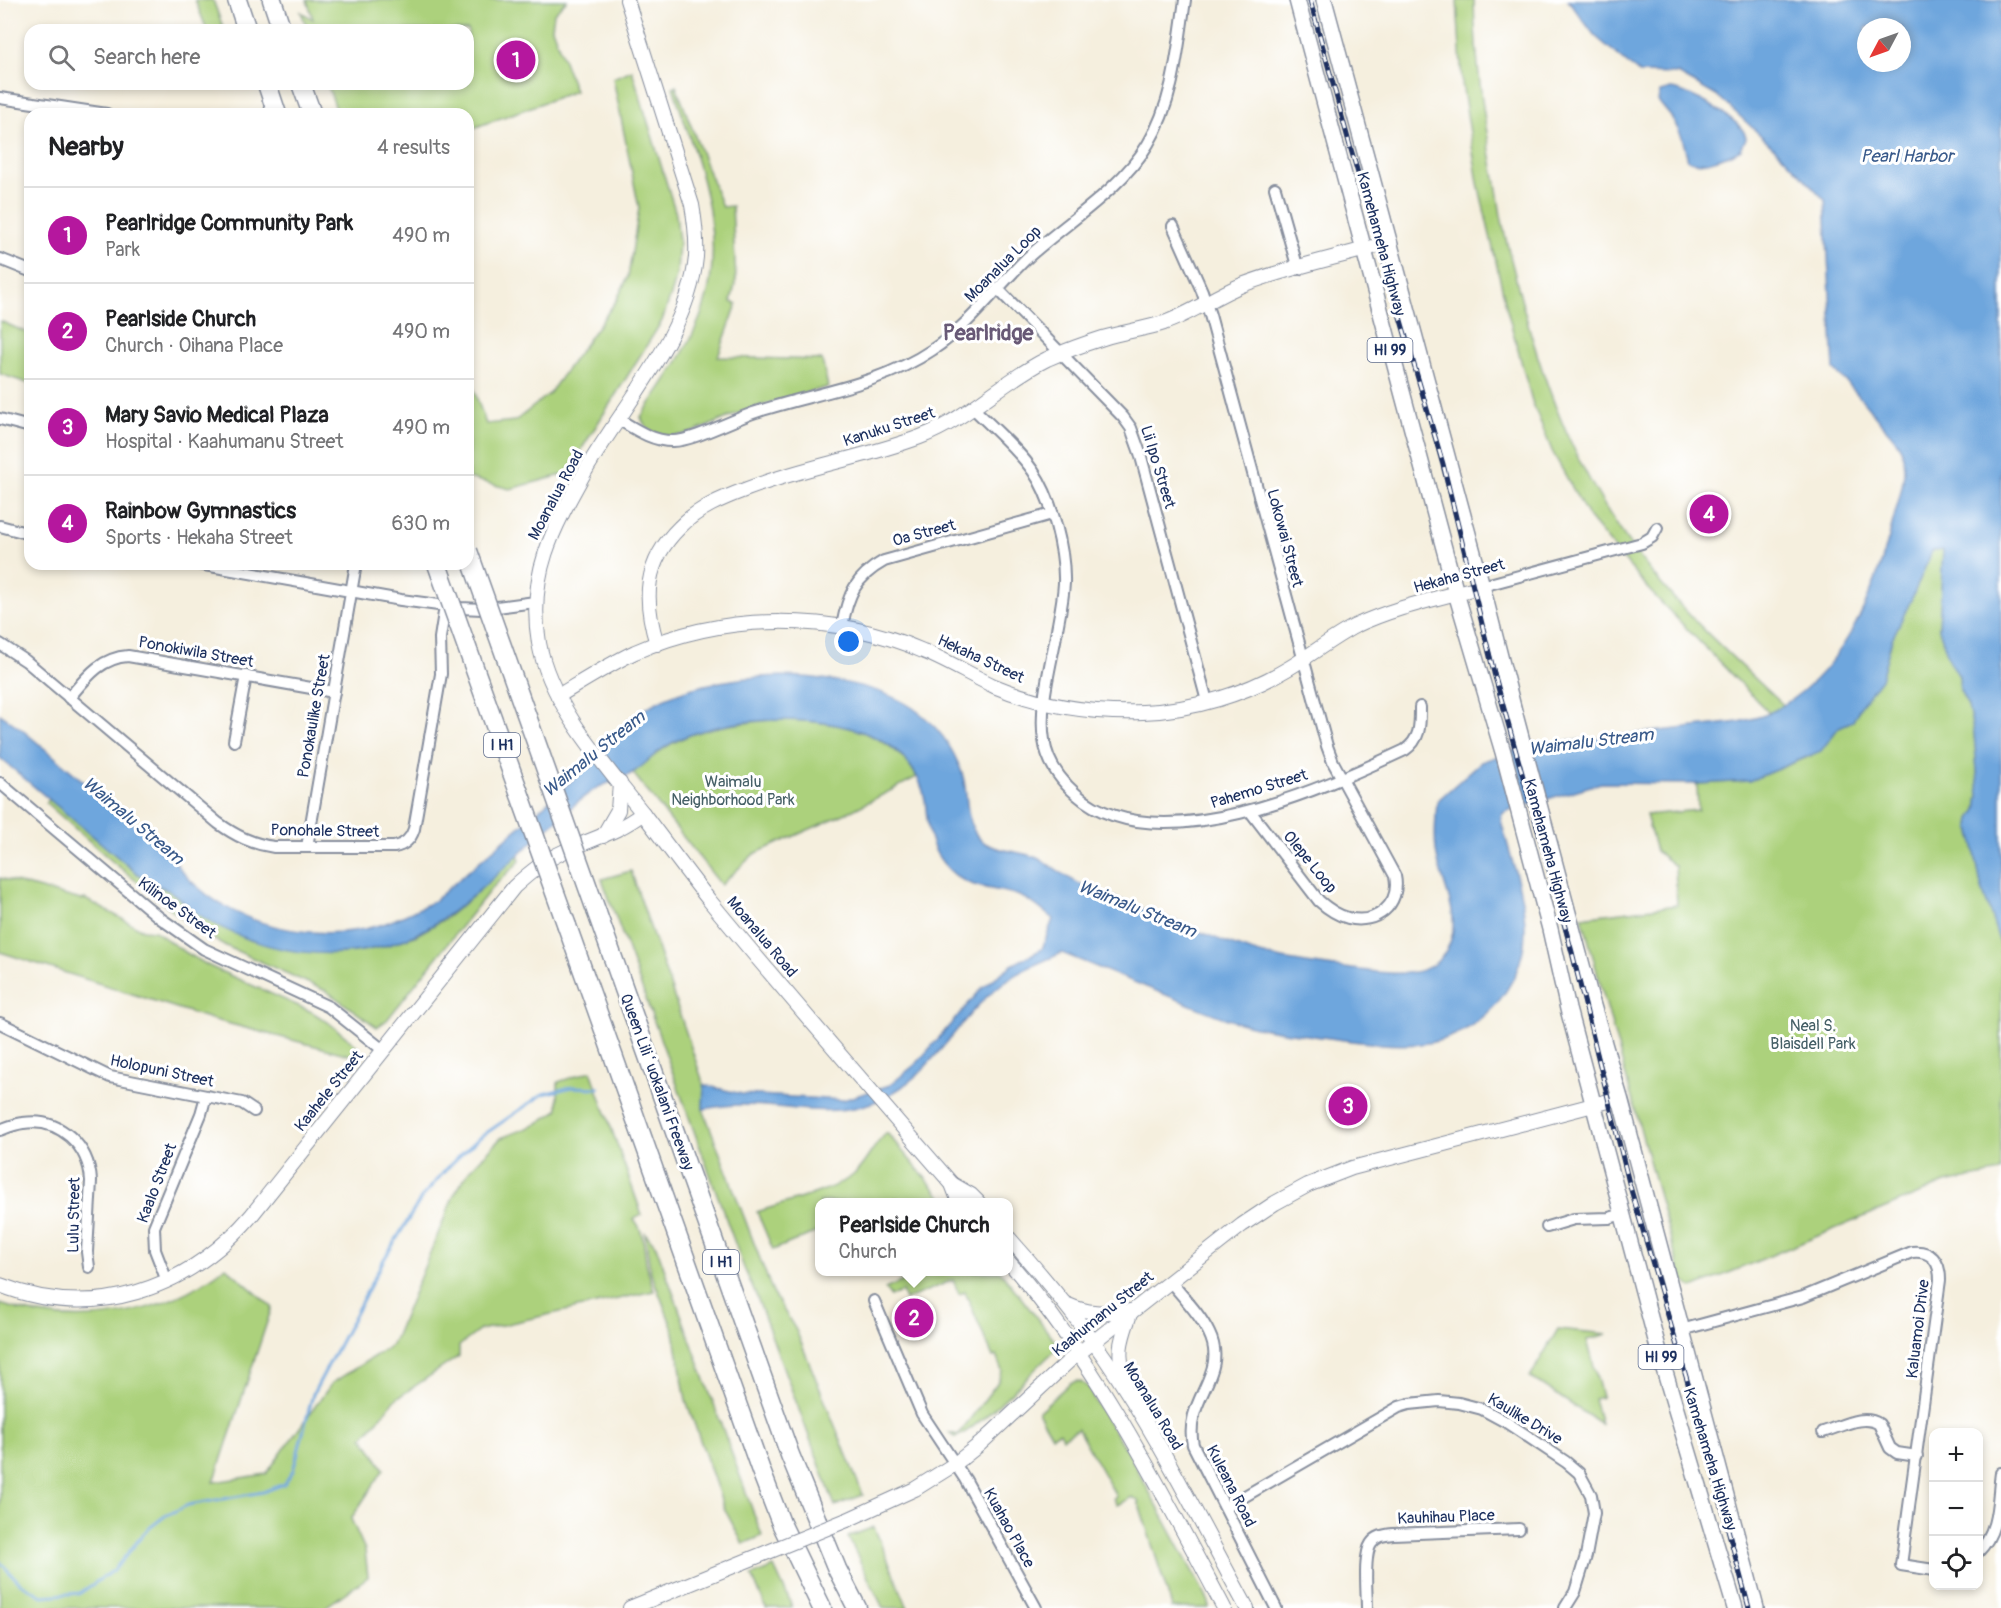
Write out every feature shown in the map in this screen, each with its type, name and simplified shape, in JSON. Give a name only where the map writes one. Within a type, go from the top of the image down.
[{"type":"highway","points":[[237,0],[246,24]]},
{"type":"highway","points":[[272,0],[280,24]]},
{"type":"highway","points":[[269,90],[275,108]]},
{"type":"highway","points":[[304,90],[310,108]]},
{"type":"highway","name":"Queen Liliʻuokalani Freeway","points":[[474,568],[790,1455],[837,1569],[856,1608]]},
{"type":"highway","name":"Queen Liliʻuokalani Freeway","points":[[439,570],[760,1471],[822,1608]]},
{"type":"main road","name":"Kamehameha Highway","points":[[1297,0],[1456,593],[1520,814],[1568,1009],[1671,1392],[1735,1608]]},
{"type":"main road","name":"Kamehameha Highway","points":[[1324,0],[1756,1608]]},
{"type":"street","name":"Moanalua Road","points":[[627,0],[692,205],[696,248],[690,288],[679,319],[589,466],[549,540],[540,568],[535,602],[541,653],[558,696],[594,749],[710,901],[952,1184],[974,1198]]},
{"type":"street","name":"Moanalua Loop","points":[[618,419],[654,438],[675,442],[754,413],[869,380],[901,367],[932,350],[959,328],[1040,246],[1126,173],[1148,145],[1159,123],[1172,79],[1185,0]]},
{"type":"street","points":[[0,98],[45,108]]},
{"type":"street","points":[[1275,188],[1298,269]]},
{"type":"street","name":"Lokowai Street","points":[[1173,226],[1206,303],[1323,736],[1342,779]]},
{"type":"street","name":"Kanuku Street","points":[[657,644],[647,598],[651,577],[666,543],[687,520],[712,504],[788,474],[912,440],[940,428],[974,409],[1027,370],[1061,353],[1102,338],[1161,324],[1240,286],[1390,242]]},
{"type":"street","points":[[0,259],[24,269]]},
{"type":"street","name":"Lii Ipo Street","points":[[998,289],[1124,417],[1134,433],[1207,701]]},
{"type":"street","name":"Pahemo Street","points":[[974,409],[1032,468],[1052,514],[1062,558],[1064,586],[1044,703],[1042,730],[1049,758],[1069,788],[1090,804],[1116,815],[1160,823],[1209,820],[1250,811],[1342,779],[1405,750],[1412,744],[1419,730],[1420,707]]},
{"type":"street","points":[[0,419],[24,426]]},
{"type":"street","name":"Oa Street","points":[[842,626],[846,604],[855,585],[866,573],[884,561],[1052,514]]},
{"type":"street","points":[[0,526],[24,532]]},
{"type":"street","name":"Hekaha Street","points":[[558,696],[613,664],[657,644],[704,630],[748,623],[803,622],[842,626],[904,643],[993,685],[1044,703],[1089,711],[1167,710],[1207,701],[1261,683],[1354,627],[1391,612],[1642,543],[1652,537],[1657,528]]},
{"type":"street","points":[[233,570],[445,606],[482,609],[535,602]]},
{"type":"street","name":"Ponokaulike Street","points":[[307,847],[355,570]]},
{"type":"street","name":"Ponohale Street","points":[[0,644],[16,653],[235,835],[266,846],[394,847],[402,845],[411,837],[441,674],[440,638],[445,606]]},
{"type":"street","name":"Ponokiwila Street","points":[[69,698],[98,666],[121,656],[334,692]]},
{"type":"street","points":[[234,741],[246,676]]},
{"type":"street","name":"Olepe Loop","points":[[1250,811],[1325,906],[1348,918],[1362,919],[1375,916],[1385,910],[1392,901],[1396,888],[1395,876],[1342,779]]},
{"type":"street","name":"Kilinoe Street","points":[[0,783],[174,929],[210,952],[329,1007],[383,1050]]},
{"type":"street","points":[[603,836],[618,810],[620,783]]},
{"type":"street","name":"Kaahele Street","points":[[0,1285],[35,1296],[70,1300],[86,1299],[128,1294],[167,1281],[199,1264],[237,1232],[514,886],[547,861],[626,826],[643,813]]},
{"type":"street","name":"Holopuni Street","points":[[0,1023],[110,1077],[242,1103],[254,1111]]},
{"type":"street","name":"Kaalo Street","points":[[167,1281],[155,1250],[154,1227],[201,1114],[206,1096]]},
{"type":"street","name":"Kaahumanu Street","points":[[630,1608],[847,1520],[915,1489],[955,1464],[980,1444],[1079,1353],[1131,1311],[1257,1214],[1308,1185],[1331,1175],[1388,1158],[1620,1098]]},
{"type":"street","name":"Lulu Street","points":[[0,1130],[28,1122],[52,1126],[75,1140],[86,1156],[91,1181],[87,1252],[89,1267]]},
{"type":"street","name":"Moanalua Road","points":[[952,1184],[957,1198]]},
{"type":"street","points":[[1547,1227],[1574,1220],[1609,1218],[1623,1214]]},
{"type":"street","name":"Moanalua Road","points":[[1013,1243],[1093,1341],[1130,1398],[1247,1608]]},
{"type":"street","name":"Kaluamoi Drive","points":[[1681,1330],[1818,1292],[1912,1252],[1927,1253],[1932,1256],[1938,1265],[1940,1280],[1901,1565],[1929,1569]]},
{"type":"street","points":[[1013,1267],[1079,1353],[1143,1458],[1224,1608]]},
{"type":"street","name":"Kuleana Road","points":[[1170,1281],[1205,1326],[1213,1345],[1213,1368],[1192,1414],[1190,1428],[1194,1450],[1226,1507],[1276,1608]]},
{"type":"street","name":"Kuahao Place","points":[[874,1301],[922,1413],[955,1464],[1036,1608]]},
{"type":"street","points":[[1065,1304],[1096,1314],[1131,1311],[1119,1352],[1130,1398]]},
{"type":"street","name":"Kaulike Drive","points":[[1226,1507],[1400,1407],[1439,1401],[1470,1405],[1501,1419],[1566,1462],[1579,1473],[1587,1486],[1593,1503],[1592,1530],[1575,1592],[1565,1608]]},
{"type":"street","points":[[1823,1432],[1869,1419],[1879,1424],[1887,1444],[1893,1451],[1917,1456]]},
{"type":"street","points":[[1983,1546],[1994,1528],[2001,1473]]},
{"type":"street","name":"Kauhihau Place","points":[[1367,1608],[1368,1552],[1370,1545],[1379,1536],[1519,1529]]},
{"type":"green space","points":[[195,0],[213,0],[222,24],[205,24]]},
{"type":"green space","points":[[307,0],[567,0],[554,13],[552,28],[575,91],[474,128],[474,108],[336,108],[329,90],[474,90],[474,24],[306,24],[301,12],[313,19]]},
{"type":"green space","name":"Neal S. Blaisdell Park","points":[[1457,0],[1474,0],[1481,95],[1501,216],[1519,291],[1542,368],[1569,439],[1586,473],[1626,539],[1671,595],[1825,745],[1839,727],[1853,721],[1861,705],[1881,679],[1892,639],[1932,551],[1943,550],[1939,629],[1950,661],[1959,676],[1960,690],[1968,706],[1974,733],[1979,795],[1977,810],[1971,819],[1970,826],[1981,885],[2001,946],[2001,1172],[1945,1183],[1693,1288],[1682,1280],[1582,917],[1677,905],[1675,866],[1656,851],[1646,815],[1698,810],[1697,784],[1749,781],[1811,756],[1650,591],[1589,518],[1552,451],[1532,401],[1507,310],[1478,183],[1462,83]]},
{"type":"green space","points":[[632,70],[676,214],[679,242],[677,272],[662,321],[566,474],[510,489],[474,480],[474,390],[486,424],[515,421],[549,394],[616,301],[628,277],[639,208],[613,78]]},
{"type":"green space","points":[[676,86],[722,207],[732,206],[736,280],[731,302],[737,304],[718,357],[822,360],[828,387],[751,409],[691,433],[669,436],[650,430],[641,417],[677,362],[696,327],[707,296],[712,266],[712,235],[708,206],[673,87]]},
{"type":"green space","points":[[0,321],[24,331],[24,382],[0,374]]},
{"type":"green space","name":"Waimalu Neighborhood Park","points":[[772,720],[813,722],[854,729],[890,747],[905,760],[917,777],[853,810],[754,854],[721,885],[633,773],[666,747],[683,738],[733,724]]},
{"type":"green space","points":[[50,798],[146,881],[171,892],[191,909],[221,927],[252,941],[382,947],[415,936],[445,919],[471,898],[518,853],[520,861],[491,889],[387,1020],[377,1027],[326,991],[198,931],[113,862],[46,803]]},
{"type":"green space","points":[[631,871],[704,1085],[703,1109],[773,1293],[796,1330],[863,1495],[835,1506],[744,1268],[602,879]]},
{"type":"green space","points":[[0,878],[81,900],[85,899],[143,930],[155,931],[209,966],[312,1012],[357,1046],[359,1055],[357,1057],[211,1019],[0,952]]},
{"type":"green space","points":[[591,1071],[642,1215],[634,1219],[642,1236],[654,1291],[480,1330],[459,1346],[459,1356],[396,1399],[363,1437],[384,1469],[351,1519],[365,1550],[368,1577],[324,1608],[0,1608],[0,1304],[59,1317],[118,1314],[147,1308],[175,1298],[226,1267],[272,1307],[214,1482],[266,1474],[332,1383],[392,1345],[454,1195],[469,1171],[501,1138],[535,1125],[558,1110],[558,1082]]},
{"type":"green space","points":[[887,1133],[943,1198],[815,1198],[815,1233],[773,1250],[757,1212],[842,1182],[862,1166],[877,1143]]},
{"type":"green space","points":[[645,1233],[656,1246],[762,1536],[743,1544],[724,1508],[686,1400],[674,1332],[650,1270]]},
{"type":"green space","points":[[913,1276],[1004,1276],[1055,1341],[1056,1348],[1003,1401],[974,1426],[962,1434],[954,1437],[950,1433],[958,1435],[997,1383],[1002,1371],[996,1356],[993,1357],[965,1292],[959,1294],[953,1280],[905,1300],[902,1292],[890,1296],[885,1289]]},
{"type":"green space","points":[[1558,1329],[1607,1334],[1587,1340],[1602,1397],[1594,1399],[1601,1424],[1530,1377]]},
{"type":"green space","points":[[1077,1381],[1089,1388],[1094,1400],[1130,1456],[1209,1602],[1209,1608],[1171,1608],[1138,1501],[1132,1497],[1117,1505],[1113,1498],[1116,1496],[1078,1429],[1063,1438],[1060,1432],[1052,1436],[1038,1412],[1070,1383]]},
{"type":"green space","points":[[874,1527],[908,1608],[883,1608],[848,1537]]},
{"type":"green space","points":[[774,1567],[793,1608],[766,1608],[752,1576]]},
{"type":"water","points":[[1568,0],[2001,0],[2001,946],[1981,885],[1970,826],[1971,819],[1977,810],[1979,795],[1974,733],[1968,706],[1960,690],[1959,676],[1950,662],[1939,629],[1943,550],[1932,551],[1892,639],[1881,679],[1861,705],[1853,721],[1839,727],[1821,751],[1749,781],[1697,784],[1601,783],[1502,814],[1501,820],[1523,905],[1525,931],[1523,952],[1516,972],[1494,1007],[1478,1021],[1460,1032],[1441,1040],[1396,1045],[1280,1032],[1232,1021],[1062,953],[1005,981],[965,1020],[921,1071],[904,1085],[885,1097],[847,1109],[816,1110],[739,1105],[703,1109],[704,1085],[742,1094],[843,1100],[890,1085],[917,1063],[983,987],[1012,965],[1042,949],[1053,919],[1022,897],[969,883],[952,872],[934,848],[929,833],[923,791],[910,765],[889,745],[857,730],[832,724],[779,720],[718,727],[674,742],[632,773],[601,786],[585,796],[474,895],[448,915],[420,932],[389,945],[355,952],[299,952],[251,940],[220,927],[192,910],[174,894],[146,881],[0,758],[0,714],[20,728],[163,848],[185,875],[206,894],[245,916],[267,924],[313,932],[336,932],[380,925],[434,901],[579,774],[633,717],[669,696],[699,686],[745,678],[778,676],[840,682],[860,686],[897,699],[921,714],[936,729],[949,745],[962,773],[973,829],[978,837],[991,846],[1037,858],[1084,886],[1252,952],[1312,964],[1384,973],[1408,973],[1430,967],[1447,949],[1452,937],[1453,925],[1452,912],[1436,850],[1437,801],[1481,762],[1528,746],[1739,722],[1766,715],[1795,697],[1817,678],[1836,656],[1852,631],[1876,577],[1902,485],[1904,467],[1900,446],[1859,396],[1834,370],[1825,200],[1782,155],[1720,98],[1678,74],[1639,73],[1595,36]]},
{"type":"water","points":[[1671,89],[1701,100],[1736,123],[1746,138],[1741,149],[1707,162],[1688,160],[1682,137],[1672,118],[1658,101],[1660,92]]},
{"type":"waterway","points":[[0,1562],[20,1583],[42,1596],[80,1593],[114,1570],[147,1530],[165,1516],[188,1505],[263,1492],[284,1484],[293,1471],[313,1394],[383,1261],[422,1197],[451,1164],[479,1138],[543,1094],[572,1087],[599,1088]]},
{"type":"railway","points":[[1310,0],[1443,464],[1494,673],[1572,952],[1629,1183],[1700,1424],[1749,1608]]},
{"type":"place","name":"Pearlridge Community Park","points":[[516,60]]},
{"type":"place","name":"Rainbow Gymnastics","points":[[1709,514]]},
{"type":"place","name":"Mary Savio Medical Plaza","points":[[1348,1106]]},
{"type":"place","name":"Pearlside Church","points":[[914,1318]]},
{"type":"district","name":"Pearlridge","points":[[988,333]]},
{"type":"water label","name":"Pearl Harbor","points":[[1907,156]]},
{"type":"water label","name":"Waimalu Stream","points":[[1591,742]]},
{"type":"water label","name":"Waimalu Stream","points":[[594,754]]},
{"type":"water label","name":"Waimalu Stream","points":[[133,821]]},
{"type":"water label","name":"Waimalu Stream","points":[[1137,909]]}]
